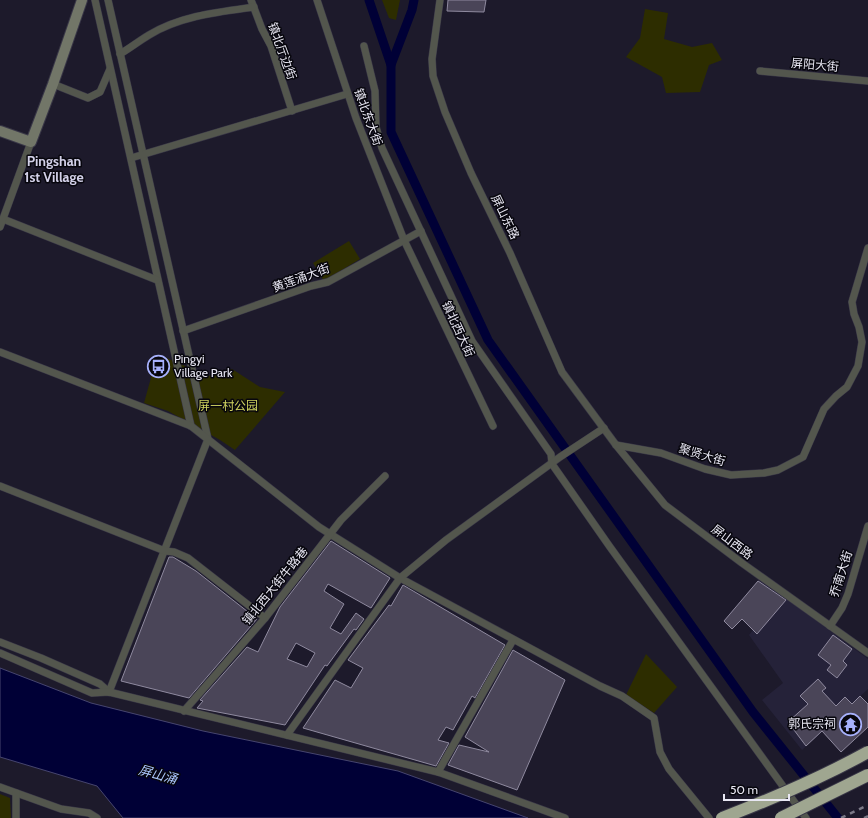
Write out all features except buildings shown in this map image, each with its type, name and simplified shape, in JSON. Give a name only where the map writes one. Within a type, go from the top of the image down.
[{"type":"highway","points":[[722,818],[818,778],[868,752]]},
{"type":"highway","points":[[781,818],[868,775]]},
{"type":"street","points":[[0,227],[53,84],[82,0]]},
{"type":"street","points":[[95,0],[191,426]]},
{"type":"street","points":[[108,0],[208,439],[109,692]]},
{"type":"street","name":"镇北东大街","points":[[317,0],[347,94],[404,240]]},
{"type":"street","name":"屏山东路","points":[[440,0],[432,59],[433,76],[446,112],[471,173],[510,253],[562,372],[604,428]]},
{"type":"street","points":[[120,54],[150,34],[176,23],[252,3]]},
{"type":"street","name":"镇北厅边街","points":[[252,3],[271,46],[292,111]]},
{"type":"street","points":[[364,46],[375,91],[376,127],[382,148],[472,341],[551,454],[552,464],[610,547],[806,818]]},
{"type":"street","points":[[53,84],[88,98],[100,92],[110,69]]},
{"type":"street","name":"屏阳大街","points":[[760,71],[868,81]]},
{"type":"street","points":[[130,158],[347,94]]},
{"type":"street","points":[[0,131],[31,142]]},
{"type":"street","points":[[3,219],[157,280]]},
{"type":"street","name":"黄莲涌大街","points":[[183,331],[311,286],[328,282],[420,231]]},
{"type":"street","name":"镇北西大街","points":[[404,240],[493,426]]},
{"type":"street","name":"聚贤大街","points":[[616,445],[661,453],[705,469],[731,475],[764,473],[778,470],[803,457],[824,409],[836,396],[848,387],[858,366],[862,342],[852,302],[868,248]]},
{"type":"street","points":[[0,352],[191,426],[330,535],[400,578],[513,640],[622,696],[654,718],[660,752],[669,769],[709,818]]},
{"type":"street","points":[[287,735],[400,578],[446,540],[560,457],[604,428]]},
{"type":"street","name":"屏山西路","points":[[604,428],[665,505],[742,563],[868,653]]},
{"type":"street","name":"镇北西大街牛路巷","points":[[184,711],[266,618],[342,520],[385,476]]},
{"type":"street","points":[[0,486],[165,551],[174,552],[188,558],[266,618]]},
{"type":"street","name":"乔南大街","points":[[830,626],[842,608],[848,594],[868,526]]},
{"type":"street","points":[[438,772],[513,640]]},
{"type":"street","points":[[0,642],[100,684],[109,692]]},
{"type":"street","points":[[0,653],[36,667],[92,693],[109,692],[438,772],[565,818]]},
{"type":"street","points":[[0,787],[61,809],[89,813],[97,818]]},
{"type":"street","points":[[16,793],[16,818]]},
{"type":"shaded area","points":[[760,579],[868,659],[868,689],[802,750],[762,700],[783,683],[749,635],[753,630],[742,619],[732,629],[724,621]]},
{"type":"green space","points":[[382,0],[400,0],[396,20],[389,18]]},
{"type":"green space","points":[[645,9],[668,13],[664,39],[692,47],[712,43],[722,60],[709,65],[700,92],[666,93],[662,77],[626,57],[640,38]]},
{"type":"green space","points":[[349,241],[360,259],[324,281],[313,263]]},
{"type":"green space","name":"屏一村公园","points":[[160,355],[208,376],[232,369],[260,387],[285,392],[235,450],[168,411],[144,403],[152,374],[154,374]]},
{"type":"green space","points":[[646,654],[677,687],[654,713],[626,695]]},
{"type":"green space","points":[[0,794],[10,798],[11,818],[0,818]]},
{"type":"water","name":"屏山涌","points":[[0,668],[91,703],[203,731],[398,771],[528,818],[123,818],[97,786],[0,757]]},
{"type":"waterway","points":[[369,0],[391,65]]},
{"type":"waterway","points":[[414,0],[412,10],[391,65],[391,132],[488,340],[753,712],[838,818]]},
{"type":"railway","points":[[841,818],[868,805]]},
{"type":"railway","points":[[864,818],[868,816]]},
{"type":"place","name":"Pingyi Village Park","points":[[159,366]]},
{"type":"place","name":"郭氏宗祠","points":[[851,724]]},
{"type":"district","name":"Pingshan 1st Village","points":[[54,170]]}]
